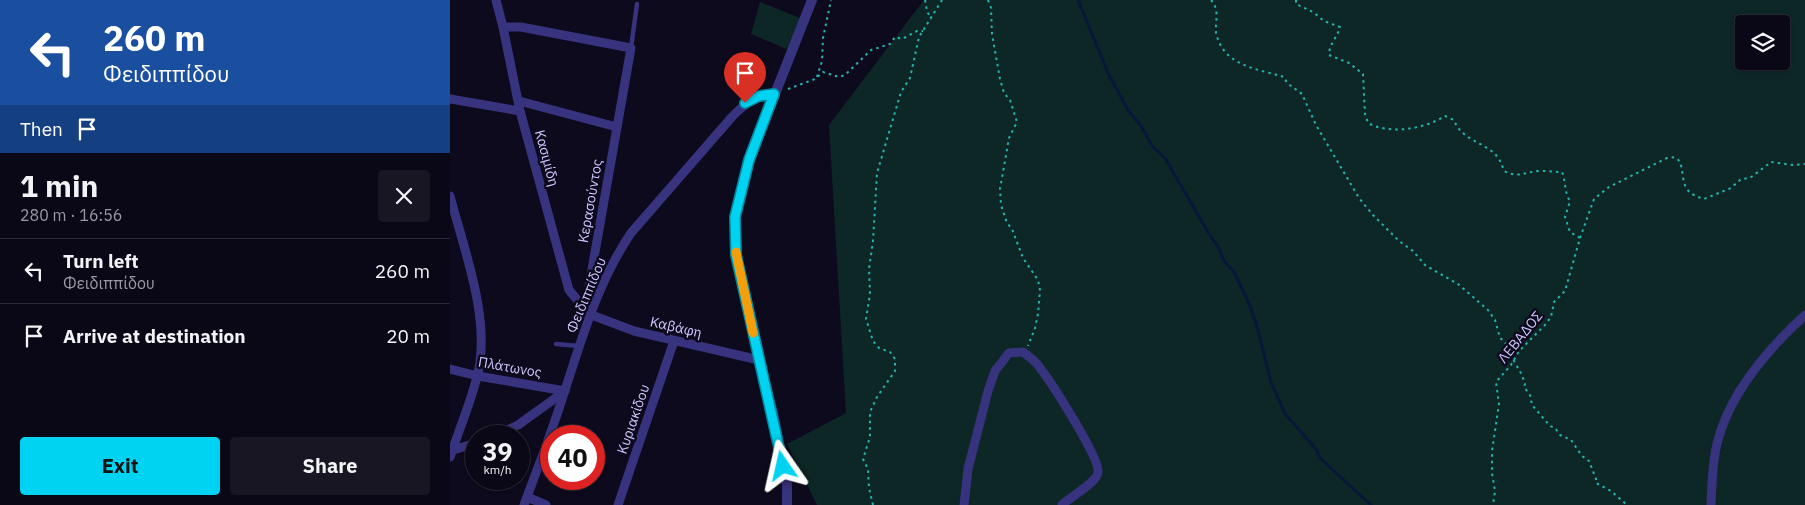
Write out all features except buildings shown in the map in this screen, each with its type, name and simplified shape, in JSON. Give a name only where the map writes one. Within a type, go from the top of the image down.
[{"type":"street","name":"Κασιμίδη","points":[[496,0],[520,111],[566,282],[569,290],[587,312]]},
{"type":"street","points":[[788,505],[787,484],[780,448],[736,255],[735,217],[749,160],[812,0]]},
{"type":"street","points":[[503,27],[521,27],[631,48]]},
{"type":"street","name":"Κερασούντος","points":[[587,312],[631,48]]},
{"type":"street","name":"Φειδιππίδου","points":[[525,501],[565,391],[587,312],[607,273],[631,234],[745,103],[759,96],[775,92]]},
{"type":"street","points":[[450,99],[520,111]]},
{"type":"street","points":[[518,101],[617,127]]},
{"type":"street","points":[[450,196],[475,288],[481,320],[482,339],[478,376],[451,453]]},
{"type":"street","name":"Καβάφη","points":[[587,312],[634,332],[759,360]]},
{"type":"street","points":[[1711,505],[1712,472],[1717,443],[1726,418],[1756,369],[1779,339],[1805,315]]},
{"type":"street","name":"Κυριακίδου","points":[[618,505],[674,341]]},
{"type":"street","points":[[964,505],[968,469],[978,425],[995,371],[1009,353],[1023,352],[1039,366],[1084,436],[1098,464],[1095,480],[1062,505]]},
{"type":"street","name":"Πλάτωνος","points":[[450,369],[478,376],[565,391]]},
{"type":"street","points":[[518,425],[565,391]]},
{"type":"street","points":[[451,453],[465,447]]},
{"type":"street","points":[[525,501],[546,505]]},
{"type":"lane","points":[[631,48],[637,4]]},
{"type":"lane","points":[[556,344],[579,346]]},
{"type":"path","points":[[817,77],[822,61],[823,38],[831,0]]},
{"type":"path","points":[[925,0],[927,12],[931,19]]},
{"type":"path","points":[[873,505],[869,488],[868,469],[864,459],[870,437],[869,418],[877,397],[895,371],[896,362],[890,352],[879,348],[873,341],[866,322],[870,294],[869,269],[873,241],[876,173],[901,92],[910,78],[919,37],[942,0]]},
{"type":"path","points":[[988,0],[991,8],[992,34],[1000,79],[1004,93],[1010,100],[1017,122],[1009,138],[1002,172],[1001,205],[1023,258],[1038,280],[1040,290],[1035,328],[1023,352]]},
{"type":"path","points":[[1211,0],[1215,4],[1216,32],[1223,50],[1249,68],[1284,77],[1287,83],[1302,94],[1316,125],[1359,198],[1369,211],[1399,241],[1414,250],[1425,265],[1458,284],[1488,310],[1495,320],[1500,338],[1505,342],[1522,375],[1524,387],[1530,395],[1532,405],[1550,426],[1555,428],[1560,435],[1571,440],[1582,456],[1589,461],[1596,478],[1596,483],[1619,497],[1627,505]]},
{"type":"path","points":[[1296,0],[1296,4],[1313,12],[1324,21],[1340,27],[1337,36],[1331,43],[1329,55],[1349,63],[1363,74],[1365,114],[1368,124],[1377,128],[1404,129],[1436,122],[1445,116],[1454,120],[1457,128],[1470,139],[1494,152],[1504,171],[1510,174],[1520,176],[1541,171],[1562,172],[1566,195],[1570,201],[1565,217],[1570,232],[1580,238]]},
{"type":"path","points":[[775,92],[792,88],[817,77],[823,72],[839,77],[845,75],[871,50],[890,44],[895,37],[902,39],[917,31],[924,31]]},
{"type":"path","name":"ΛΕΒΑΔΟΣ","points":[[1493,505],[1495,491],[1491,457],[1499,404],[1496,382],[1519,351],[1545,325],[1551,317],[1554,302],[1565,291],[1580,238],[1594,199],[1609,186],[1667,158],[1674,157],[1681,162],[1682,178],[1687,190],[1696,197],[1704,199],[1731,188],[1741,180],[1750,178],[1771,162],[1793,165],[1805,164]]},
{"type":"green space","points":[[924,0],[1805,0],[1805,505],[817,505],[787,444],[846,413],[829,125]]},
{"type":"green space","points":[[760,2],[800,18],[789,50],[751,34]]},
{"type":"waterway","points":[[1078,0],[1109,75],[1128,110],[1141,126],[1153,147],[1165,158],[1219,248],[1224,261],[1234,272],[1250,306],[1271,382],[1285,414],[1317,450],[1320,458],[1371,505]]},
{"type":"slow traffic","points":[[736,252],[753,333]]},
{"type":"route","points":[[745,103],[759,96],[774,94],[749,160],[735,217],[736,255],[759,360],[773,413],[783,466]]}]
